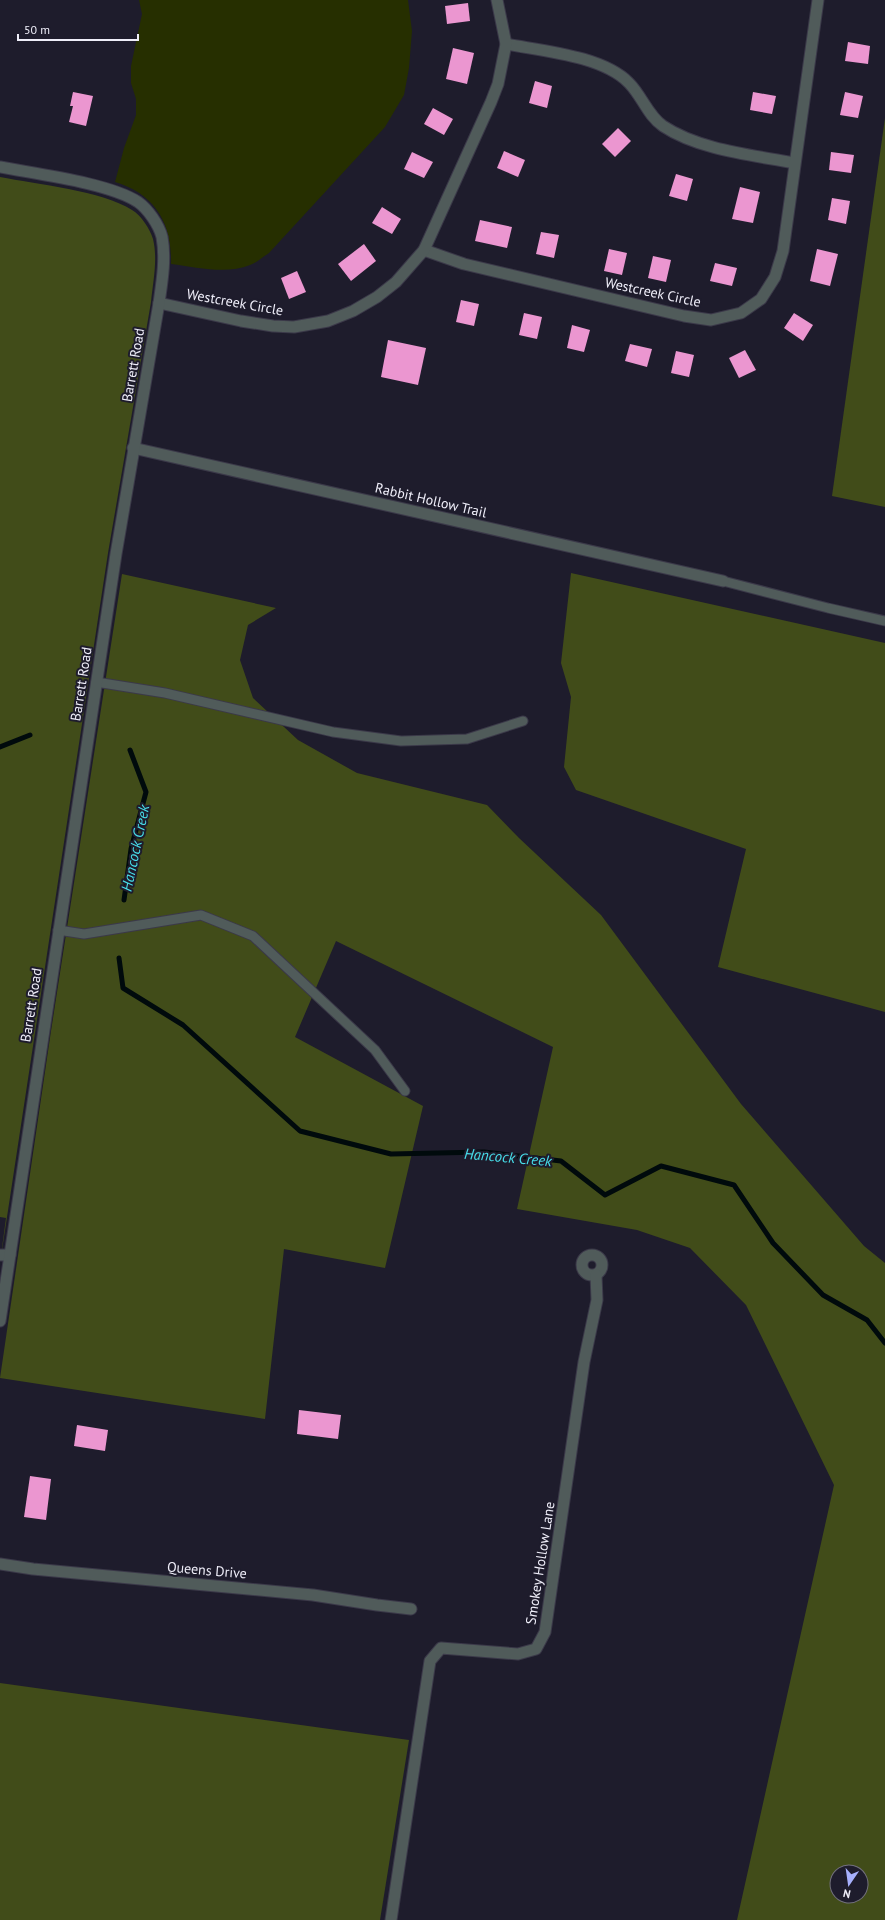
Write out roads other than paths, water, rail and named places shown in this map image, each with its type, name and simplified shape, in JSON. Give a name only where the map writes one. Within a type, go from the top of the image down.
[{"type":"street","name":"Westcreek Circle","points":[[159,303],[273,326],[294,327],[328,321],[353,311],[377,297],[396,282],[424,250],[498,84],[506,44],[497,0]]},
{"type":"street","name":"Westcreek Circle","points":[[424,250],[464,264],[684,316],[711,320],[741,313],[761,299],[775,277],[783,251],[794,163],[818,0]]},
{"type":"street","points":[[506,44],[551,52],[596,63],[614,70],[629,83],[649,112],[662,126],[691,140],[794,163]]},
{"type":"street","name":"Barrett Road","points":[[0,167],[94,186],[122,194],[139,203],[154,220],[162,236],[163,276],[96,682],[58,930],[5,1255],[0,1321]]},
{"type":"street","name":"Rabbit Hollow Trail","points":[[134,448],[723,581]]},
{"type":"street","name":"Smokey Hollow Lane","points":[[391,1920],[430,1661],[441,1648],[518,1654],[536,1648],[545,1632],[584,1362],[597,1300],[596,1275]]},
{"type":"street","name":"Queens Drive","points":[[0,1564],[41,1570],[313,1595],[377,1605],[411,1608]]},
{"type":"lane","points":[[723,581],[828,608],[885,620]]},
{"type":"lane","points":[[96,682],[165,693],[333,732],[401,741],[467,739],[523,721]]},
{"type":"lane","points":[[58,930],[84,934],[201,915],[253,936],[375,1050],[405,1091]]},
{"type":"waterway","name":"Hancock Creek","points":[[0,747],[30,735]]},
{"type":"waterway","name":"Hancock Creek","points":[[124,900],[131,849],[146,792],[130,750]]},
{"type":"waterway","name":"Hancock Creek","points":[[119,958],[123,988],[183,1025],[300,1131],[391,1154],[484,1152],[561,1161],[605,1195],[661,1166],[734,1185],[773,1243],[823,1295],[867,1320],[885,1343]]}]
